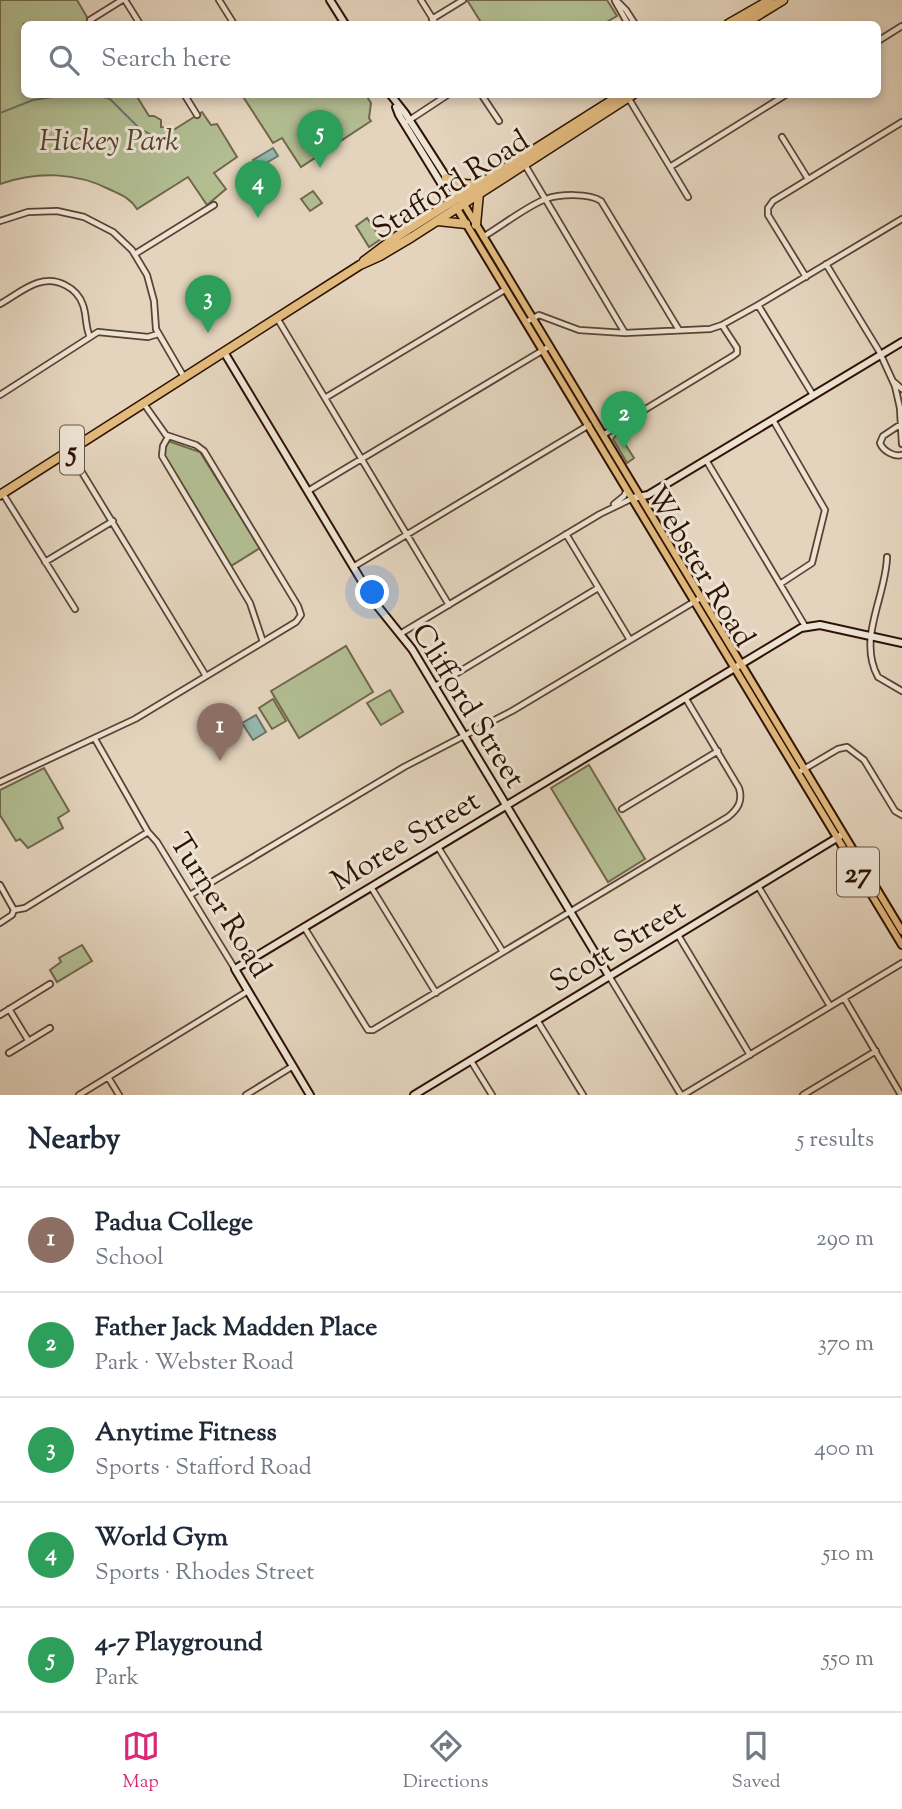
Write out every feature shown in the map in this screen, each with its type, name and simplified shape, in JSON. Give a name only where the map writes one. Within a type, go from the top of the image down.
[{"type":"highway","points":[[733,21],[771,0]]},
{"type":"highway","points":[[749,21],[783,0]]},
{"type":"highway","name":"Stafford Road","points":[[478,189],[524,164],[625,98]]},
{"type":"highway","name":"Stafford Road","points":[[1,494],[359,265],[376,250],[457,203],[625,98]]},
{"type":"highway","points":[[446,178],[478,189],[476,225]]},
{"type":"highway","name":"Stafford Road","points":[[359,265],[380,256],[438,220],[457,203]]},
{"type":"highway","points":[[438,220],[466,224]]},
{"type":"main road","name":"Webster Road","points":[[457,203],[466,224],[506,289],[529,320]]},
{"type":"main road","name":"Webster Road","points":[[457,203],[476,225],[529,320],[641,497],[698,599]]},
{"type":"main road","name":"Webster Road","points":[[547,348],[633,498],[802,770],[902,945]]},
{"type":"main road","name":"Webster Road","points":[[841,836],[902,931]]},
{"type":"street","points":[[90,20],[123,0],[138,21]]},
{"type":"street","points":[[219,0],[232,21]]},
{"type":"street","points":[[330,0],[343,21]]},
{"type":"street","points":[[421,0],[432,19],[463,0]]},
{"type":"street","points":[[615,0],[626,21]]},
{"type":"street","points":[[615,0],[633,21]]},
{"type":"street","points":[[881,39],[902,26]]},
{"type":"street","points":[[186,98],[197,115]]},
{"type":"street","name":"Webster Road","points":[[392,98],[457,203]]},
{"type":"street","points":[[407,122],[443,98]]},
{"type":"street","points":[[484,98],[499,121]]},
{"type":"street","points":[[629,98],[688,197]]},
{"type":"street","points":[[670,167],[781,98]]},
{"type":"street","name":"Webster Road","points":[[407,122],[446,178],[457,203]]},
{"type":"street","points":[[806,277],[768,215],[768,208],[773,201],[902,122]]},
{"type":"street","points":[[782,137],[808,179]]},
{"type":"street","points":[[524,164],[625,333]]},
{"type":"street","points":[[483,237],[545,199],[587,195],[601,201],[678,330]]},
{"type":"street","points":[[135,254],[214,205]]},
{"type":"street","points":[[0,221],[33,212],[57,211],[77,215],[111,230],[135,254],[148,278],[154,301],[155,327],[184,377]]},
{"type":"street","points":[[529,320],[544,316],[579,330],[625,333],[710,329],[758,305],[902,219]]},
{"type":"street","points":[[826,264],[893,381],[901,416],[902,444]]},
{"type":"street","points":[[0,304],[39,282],[60,282],[73,290],[82,301],[90,337]]},
{"type":"street","points":[[325,398],[506,289]]},
{"type":"street","points":[[758,305],[813,395]]},
{"type":"street","points":[[276,318],[449,605]]},
{"type":"street","points":[[603,435],[733,356],[737,348],[722,325]]},
{"type":"street","points":[[0,395],[90,337],[104,331],[148,337],[158,334]]},
{"type":"street","points":[[400,634],[611,507],[648,495],[902,342]]},
{"type":"street","points":[[308,491],[547,348]]},
{"type":"street","name":"Clifford Street","points":[[224,352],[380,612],[412,649],[609,976]]},
{"type":"street","points":[[893,381],[902,389]]},
{"type":"street","points":[[0,782],[135,719],[296,622],[301,615],[204,451],[196,445],[168,437],[144,404]]},
{"type":"street","points":[[773,419],[825,510],[810,565],[780,584]]},
{"type":"street","points":[[901,424],[883,436],[880,443],[886,450],[897,456],[902,455]]},
{"type":"street","points":[[353,567],[589,425]]},
{"type":"street","points":[[168,437],[162,456],[250,603],[263,642]]},
{"type":"street","points":[[69,451],[205,676]]},
{"type":"street","points":[[706,460],[805,626],[820,625],[902,643]]},
{"type":"street","points":[[611,507],[628,489]]},
{"type":"street","points":[[1,494],[75,609]]},
{"type":"street","points":[[45,562],[113,521]]},
{"type":"street","points":[[566,534],[630,640]]},
{"type":"street","points":[[887,557],[886,577],[870,638],[870,648],[876,674],[881,680],[902,691]]},
{"type":"street","points":[[434,687],[598,588]]},
{"type":"street","points":[[190,895],[414,761],[505,714],[698,599]]},
{"type":"street","name":"Moree Street","points":[[235,969],[805,626]]},
{"type":"street","points":[[304,927],[368,1030],[373,1030],[436,993],[728,817],[737,809],[741,799],[739,788],[686,699]]},
{"type":"street","name":"Turner Road","points":[[95,739],[145,822],[148,832],[190,895],[310,1095]]},
{"type":"street","points":[[802,770],[838,749],[849,748],[864,760],[895,811],[902,815]]},
{"type":"street","points":[[622,809],[718,751]]},
{"type":"street","points":[[14,910],[25,908],[148,832]]},
{"type":"street","name":"Scott Street","points":[[414,1095],[841,836]]},
{"type":"street","points":[[438,846],[503,952]]},
{"type":"street","points":[[0,885],[14,910]]},
{"type":"street","points":[[758,886],[830,1006]]},
{"type":"street","points":[[371,887],[436,993]]},
{"type":"street","points":[[0,923],[13,914],[14,910]]},
{"type":"street","points":[[677,934],[750,1055]]},
{"type":"street","points":[[609,976],[682,1095],[902,963]]},
{"type":"street","points":[[0,1015],[50,984]]},
{"type":"street","points":[[79,1095],[248,991]]},
{"type":"street","points":[[844,998],[901,1095]]},
{"type":"street","points":[[9,1009],[28,1040]]},
{"type":"street","points":[[537,1020],[583,1095]]},
{"type":"street","points":[[9,1053],[50,1028]]},
{"type":"street","points":[[803,1095],[876,1051]]},
{"type":"street","points":[[471,1061],[492,1095]]},
{"type":"street","points":[[246,1095],[293,1066]]},
{"type":"street","points":[[108,1077],[119,1095]]},
{"type":"green space","name":"Hickey Park","points":[[0,0],[77,0],[89,21],[21,21],[21,98],[138,98],[149,116],[161,120],[161,127],[175,129],[202,112],[211,125],[217,124],[237,157],[214,173],[226,189],[207,205],[188,177],[137,209],[129,199],[119,194],[98,184],[70,177],[42,175],[0,184]]},
{"type":"green space","points":[[467,0],[607,0],[617,16],[608,21],[480,21]]},
{"type":"green space","points":[[244,98],[368,98],[371,103],[371,121],[301,167],[282,138],[273,143]]},
{"type":"green space","points":[[313,191],[322,203],[310,211],[301,199]]},
{"type":"green space","points":[[367,218],[381,239],[369,247],[356,226]]},
{"type":"green space","points":[[618,433],[634,458],[627,463],[613,439]]},
{"type":"green space","points":[[168,441],[200,452],[260,548],[231,566],[165,457],[164,449]]},
{"type":"green space","points":[[346,646],[373,692],[299,738],[271,691]]},
{"type":"green space","points":[[390,690],[403,712],[381,725],[367,703]]},
{"type":"green space","points":[[273,699],[286,721],[272,729],[259,708]]},
{"type":"green space","points":[[589,765],[645,859],[608,882],[551,788]]},
{"type":"green space","points":[[44,768],[69,811],[58,818],[63,828],[28,848],[20,839],[16,841],[0,815],[0,790]]},
{"type":"green space","points":[[82,945],[92,961],[57,982],[50,970],[61,962],[59,958]]},
{"type":"water","points":[[273,148],[278,156],[258,168],[253,160]]},
{"type":"water","points":[[256,715],[266,732],[253,740],[242,723]]},
{"type":"waterway","points":[[0,113],[33,100],[46,98]]},
{"type":"waterway","points":[[107,98],[139,128],[162,141]]},
{"type":"place","name":"4-7 Playground","points":[[320,168]]},
{"type":"place","name":"World Gym","points":[[258,218]]},
{"type":"place","name":"Anytime Fitness","points":[[208,333]]},
{"type":"place","name":"Father Jack Madden Place","points":[[624,449]]},
{"type":"place","name":"Padua College","points":[[220,761]]}]
